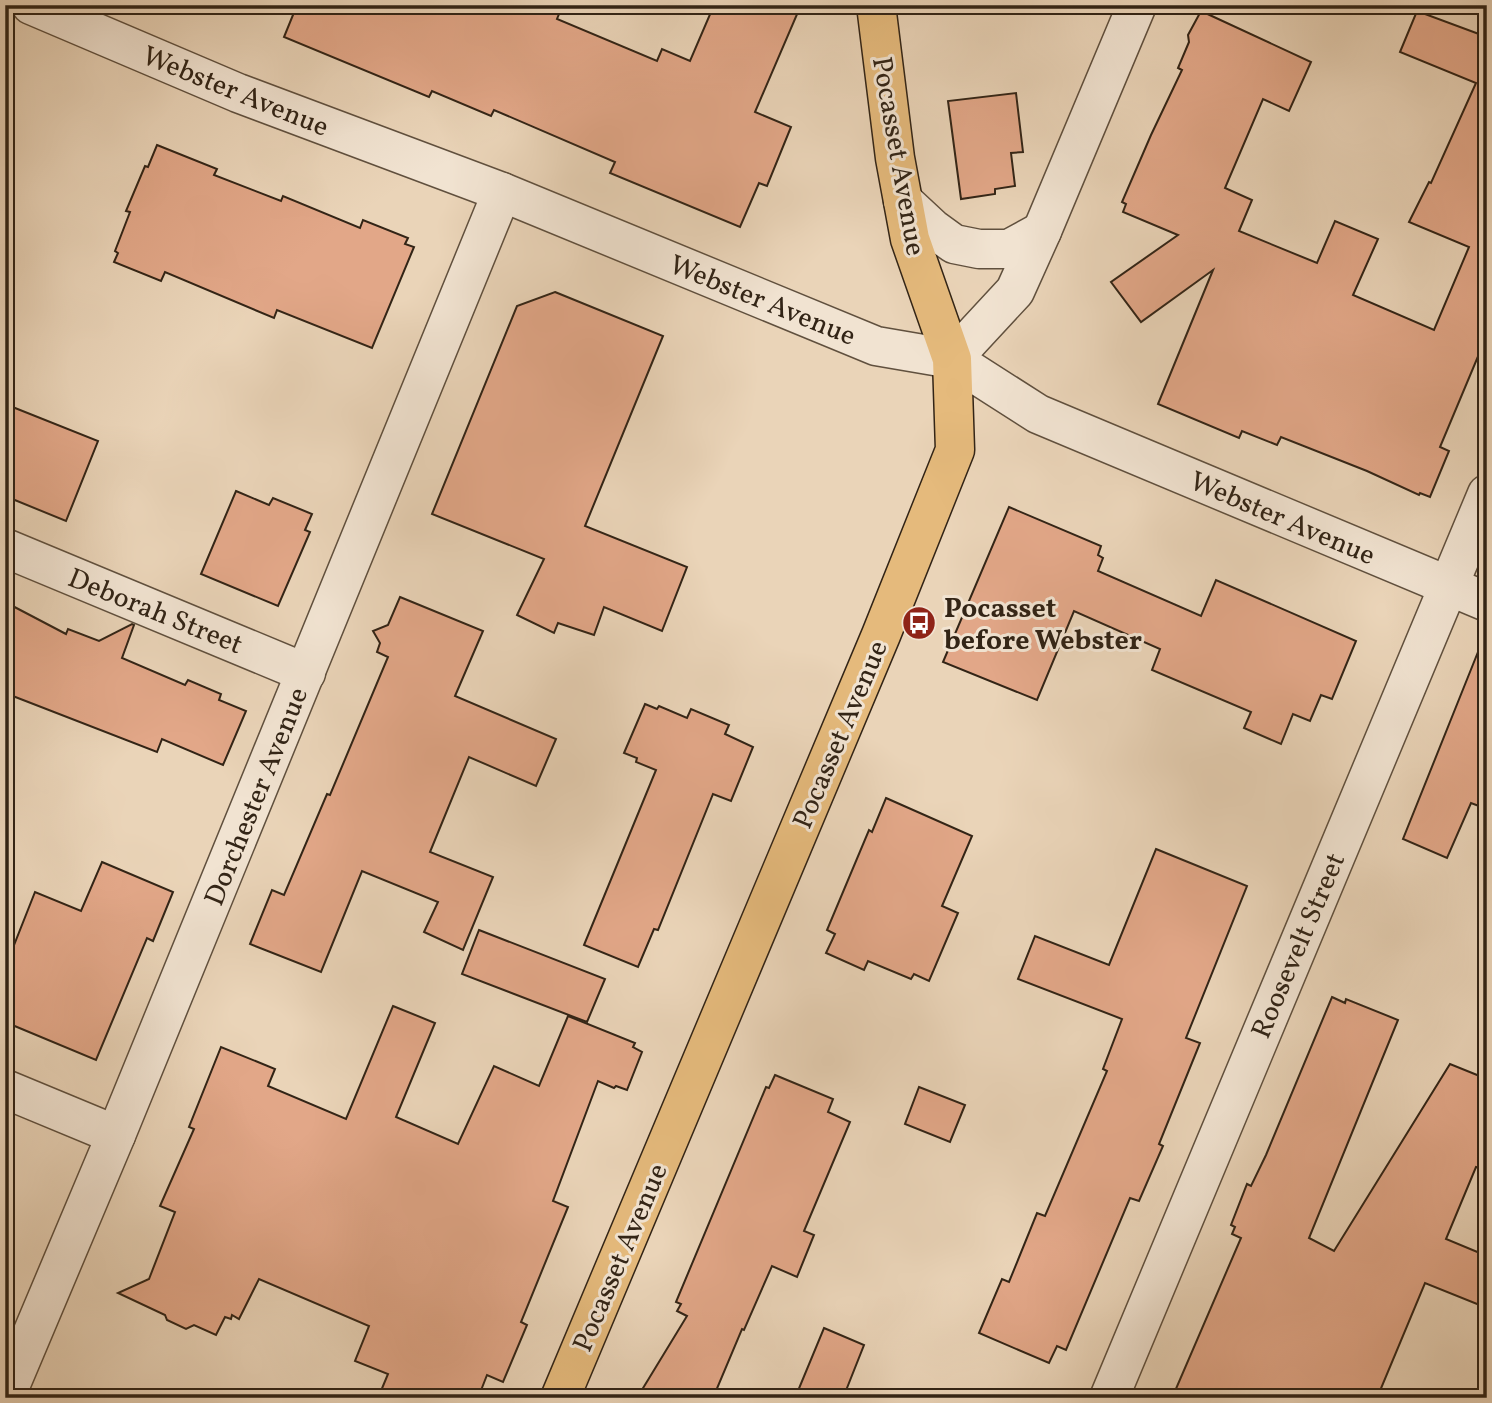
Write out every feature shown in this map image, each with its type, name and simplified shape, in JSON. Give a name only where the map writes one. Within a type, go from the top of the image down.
[{"type":"main road","name":"Pocasset Avenue","points":[[560,1398],[876,647],[955,450],[951,359],[910,239],[895,158],[876,5]]},
{"type":"street","name":"Webster Avenue","points":[[32,5],[238,93],[502,192],[876,346],[951,359],[1038,414],[1487,603]]},
{"type":"street","points":[[951,359],[1015,291],[1137,5]]},
{"type":"street","name":"Dorchester Avenue","points":[[5,1398],[116,1135],[502,192]]},
{"type":"street","points":[[903,201],[954,244],[979,249],[1009,249],[1042,231]]},
{"type":"street","name":"Roosevelt Street","points":[[1109,1398],[1487,494]]},
{"type":"street","name":"Deborah Street","points":[[5,548],[306,673]]},
{"type":"street","points":[[5,1089],[116,1135]]},
{"type":"building","points":[[297,5],[539,5],[559,14],[557,19],[657,61],[662,49],[690,61],[714,5],[801,5],[755,112],[791,127],[767,186],[759,183],[740,227],[610,173],[615,162],[494,110],[491,116],[432,91],[429,97],[284,37]]},
{"type":"building","points":[[1201,11],[1311,62],[1289,111],[1263,99],[1225,188],[1252,200],[1239,231],[1317,263],[1335,221],[1378,239],[1353,295],[1434,330],[1469,247],[1409,222],[1429,182],[1431,183],[1476,83],[1400,52],[1417,11],[1487,37],[1487,335],[1440,447],[1449,451],[1430,497],[1420,493],[1419,495],[1281,437],[1277,445],[1242,431],[1239,438],[1158,404],[1213,270],[1141,322],[1111,282],[1178,235],[1123,212],[1126,204],[1122,202],[1182,70],[1178,68],[1189,42],[1188,35]]},
{"type":"building","points":[[1016,93],[1023,152],[1011,153],[1015,186],[995,189],[995,194],[961,199],[948,101]]},
{"type":"building","points":[[157,145],[217,169],[214,175],[281,201],[283,196],[360,228],[363,220],[408,238],[405,244],[414,247],[372,348],[277,310],[274,318],[165,272],[161,281],[114,262],[118,253],[115,251],[130,212],[126,211]]},
{"type":"building","points":[[555,292],[663,336],[585,526],[687,567],[662,631],[604,607],[594,635],[558,623],[554,633],[517,615],[544,559],[432,514],[517,306]]},
{"type":"building","points":[[5,404],[98,441],[66,521],[5,496]]},
{"type":"building","points":[[236,491],[269,505],[273,498],[312,514],[305,530],[310,532],[278,606],[201,574]]},
{"type":"building","points":[[1009,507],[1101,546],[1098,555],[1103,558],[1098,571],[1201,616],[1216,580],[1356,641],[1332,699],[1321,695],[1310,721],[1293,714],[1281,744],[1244,728],[1251,712],[1152,670],[1160,649],[1074,611],[1037,700],[943,662]]},
{"type":"building","points":[[400,597],[483,631],[455,696],[556,739],[536,786],[469,757],[430,852],[493,877],[463,950],[424,932],[438,902],[362,871],[321,972],[250,944],[272,890],[284,895],[327,794],[330,795],[388,657],[377,652],[380,643],[373,631],[388,625]]},
{"type":"building","points":[[5,602],[66,634],[68,629],[99,641],[134,625],[122,658],[185,685],[188,680],[221,694],[219,700],[246,711],[223,765],[162,739],[157,752],[5,693]]},
{"type":"building","points":[[1486,632],[1487,809],[1471,803],[1447,858],[1403,839]]},
{"type":"building","points":[[645,704],[657,709],[659,706],[687,718],[691,709],[729,725],[725,734],[753,747],[731,801],[713,794],[658,930],[654,929],[638,967],[584,945],[656,770],[636,762],[637,758],[624,753]]},
{"type":"building","points":[[886,798],[972,836],[942,906],[958,913],[929,981],[914,974],[911,979],[868,961],[864,970],[826,953],[835,934],[827,930],[869,830],[872,832]]},
{"type":"building","points":[[1156,849],[1247,886],[1186,1038],[1200,1043],[1159,1144],[1163,1146],[1139,1201],[1130,1198],[1066,1350],[1057,1346],[1049,1363],[979,1333],[1002,1279],[1009,1282],[1037,1213],[1045,1216],[1107,1071],[1103,1069],[1122,1019],[1018,979],[1035,936],[1109,965]]},
{"type":"building","points":[[102,862],[173,892],[153,941],[147,938],[96,1060],[5,1022],[5,968],[35,892],[81,911]]},
{"type":"building","points":[[479,930],[605,979],[587,1022],[462,974]]},
{"type":"building","points":[[1332,997],[1345,1003],[1346,999],[1398,1020],[1309,1238],[1334,1251],[1450,1064],[1487,1079],[1487,1170],[1476,1167],[1446,1239],[1487,1256],[1487,1308],[1425,1283],[1377,1398],[1172,1398],[1241,1238],[1232,1234],[1235,1227],[1231,1225],[1247,1184],[1251,1186],[1266,1155]]},
{"type":"building","points":[[393,1006],[435,1023],[396,1117],[458,1144],[494,1066],[539,1086],[568,1016],[635,1043],[633,1047],[642,1052],[627,1090],[598,1081],[553,1201],[568,1207],[521,1322],[527,1325],[503,1382],[487,1375],[478,1398],[378,1398],[388,1374],[355,1361],[369,1326],[259,1279],[239,1319],[232,1315],[231,1319],[225,1317],[216,1335],[194,1325],[186,1329],[167,1320],[165,1315],[118,1293],[149,1279],[175,1212],[160,1206],[194,1129],[189,1127],[221,1047],[275,1069],[268,1086],[346,1119]]},
{"type":"building","points":[[775,1075],[833,1099],[828,1112],[850,1122],[804,1231],[814,1235],[797,1277],[772,1266],[713,1398],[637,1398],[687,1316],[677,1311],[681,1304],[676,1302],[766,1087],[769,1088]]},
{"type":"building","points":[[919,1087],[965,1105],[950,1142],[905,1124]]},
{"type":"building","points":[[824,1328],[864,1345],[843,1398],[795,1398]]},
{"type":"place","name":"Pocasset before Webster","points":[[919,623]]}]
